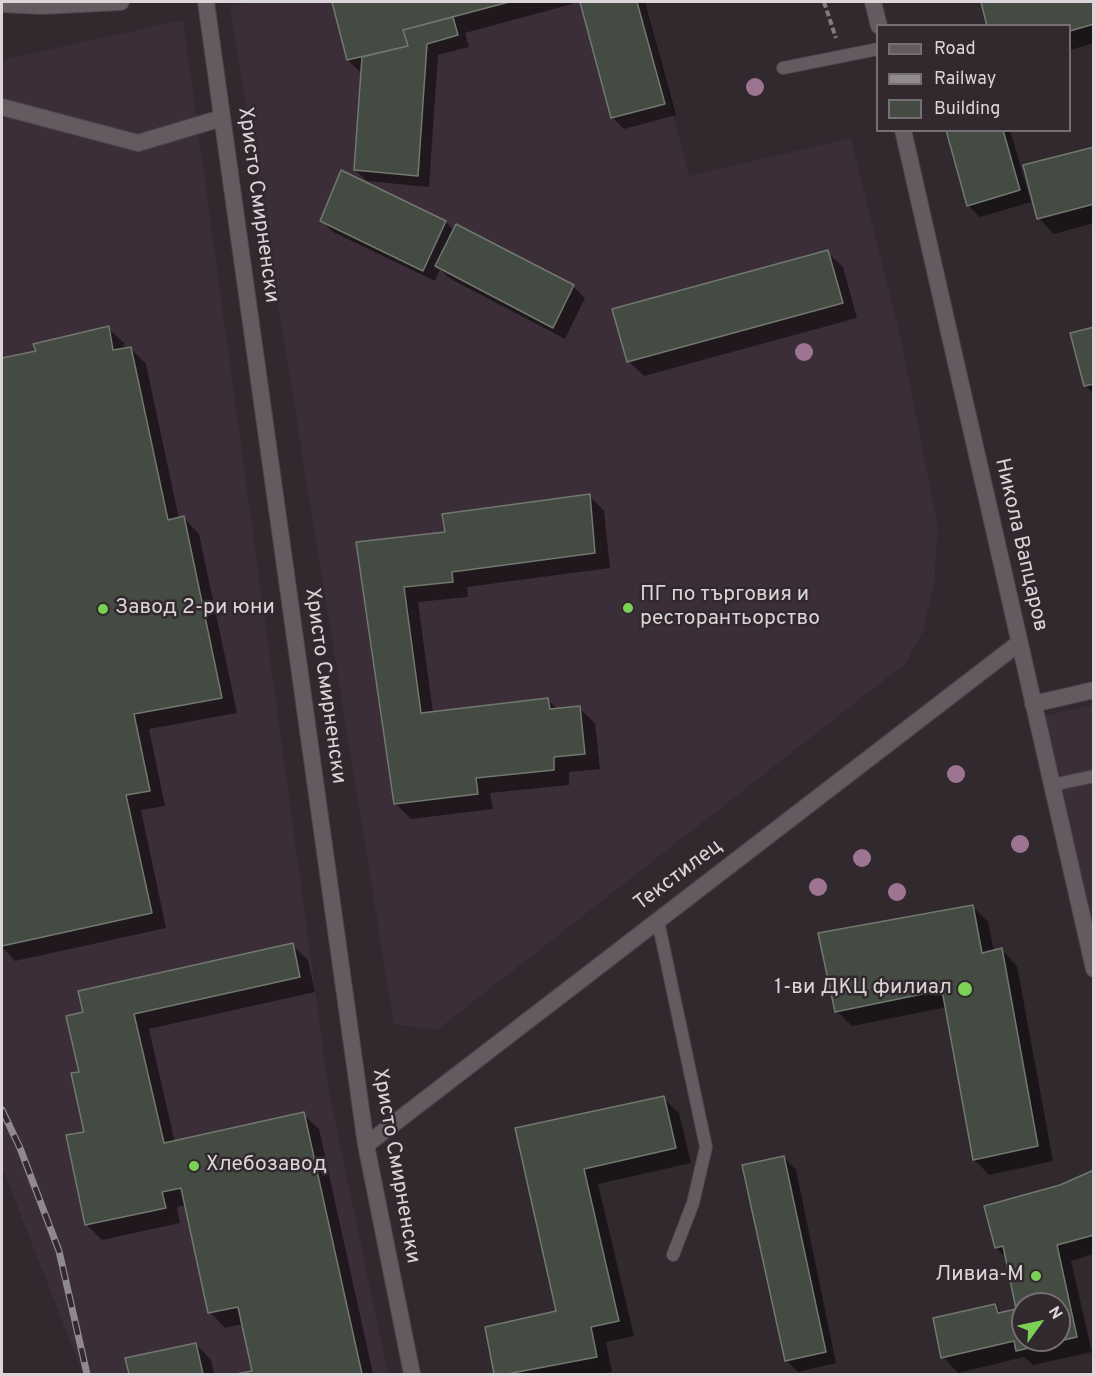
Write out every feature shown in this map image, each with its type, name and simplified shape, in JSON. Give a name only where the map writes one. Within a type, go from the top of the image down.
[{"type":"street","points":[[2,4],[42,6],[121,2]]},
{"type":"street","name":"Христо Смирненски","points":[[206,2],[366,1145],[412,1374]]},
{"type":"street","points":[[873,2],[878,24]]},
{"type":"street","points":[[2,107],[138,143],[222,118]]},
{"type":"street","name":"Никола Вапцаров","points":[[903,132],[1094,969]]},
{"type":"street","name":"Текстилец","points":[[366,1145],[1019,643]]},
{"type":"street","points":[[1033,704],[1094,690]]},
{"type":"lane","points":[[783,68],[876,50]]},
{"type":"lane","points":[[1052,785],[1094,776]]},
{"type":"lane","points":[[658,921],[706,1147],[693,1203],[673,1255]]},
{"type":"path","points":[[824,2],[842,56]]},
{"type":"shaded area","name":"ПГ по търговия и ресторантьорство","points":[[249,2],[644,2],[689,176],[851,138],[900,334],[938,528],[934,585],[923,631],[906,663],[437,1030],[394,1024],[230,6]]},
{"type":"shaded area","points":[[183,20],[329,1092],[388,1374],[83,1374],[2,1167],[2,60]]},
{"type":"shaded area","points":[[1093,705],[1093,969],[1040,717]]},
{"type":"building","points":[[332,2],[509,2],[403,30],[408,46],[347,60]]},
{"type":"building","points":[[580,2],[637,2],[665,104],[611,118]]},
{"type":"building","points":[[981,2],[1094,2],[1094,24],[1071,31],[1071,24],[986,24]]},
{"type":"building","points":[[453,17],[458,35],[427,44],[418,176],[354,170],[362,57],[408,46],[403,30]]},
{"type":"building","points":[[947,132],[1004,132],[1020,190],[967,206]]},
{"type":"building","points":[[1094,147],[1094,204],[1037,219],[1023,165]]},
{"type":"building","points":[[341,170],[446,221],[423,271],[320,221]]},
{"type":"building","points":[[456,224],[574,285],[553,328],[435,266]]},
{"type":"building","points":[[828,250],[843,303],[627,362],[612,309]]},
{"type":"building","name":"Завод 2-ри юни","points":[[109,326],[113,350],[131,347],[168,520],[184,516],[222,698],[134,714],[150,791],[126,795],[152,913],[2,946],[2,358],[36,351],[33,344]]},
{"type":"building","points":[[1094,327],[1094,384],[1084,386],[1070,333]]},
{"type":"building","points":[[590,494],[595,553],[452,572],[453,582],[404,587],[421,713],[548,698],[550,709],[580,706],[585,754],[554,757],[554,770],[476,778],[478,794],[394,804],[356,542],[445,532],[442,514]]},
{"type":"building","points":[[973,905],[982,953],[1002,948],[1038,1146],[973,1160],[942,990],[835,1012],[818,933]]},
{"type":"building","name":"Хлебозавод","points":[[293,943],[300,977],[134,1014],[164,1143],[304,1112],[362,1374],[236,1374],[252,1371],[238,1307],[208,1313],[181,1188],[162,1192],[166,1208],[85,1225],[66,1135],[84,1132],[71,1073],[79,1072],[66,1016],[83,1012],[78,991]]},
{"type":"building","points":[[664,1096],[676,1148],[584,1169],[619,1321],[591,1327],[597,1357],[507,1374],[494,1374],[485,1327],[556,1311],[515,1128]]},
{"type":"building","points":[[784,1156],[826,1352],[785,1361],[742,1165]]},
{"type":"building","name":"Ливиа-М","points":[[1094,1170],[1094,1235],[1057,1245],[1067,1292],[1012,1292],[1003,1246],[995,1248],[984,1206],[1060,1185]]},
{"type":"building","name":"Ливиа-М","points":[[995,1304],[998,1313],[1011,1310],[1011,1342],[941,1358],[933,1318]]},
{"type":"building","name":"Ливиа-М","points":[[1071,1309],[1077,1337],[1071,1338]]},
{"type":"building","points":[[196,1343],[203,1374],[129,1374],[125,1358]]},
{"type":"railway","points":[[2,1110],[20,1148],[59,1251],[87,1374]]},
{"type":"place","name":"ПГ по търговия и ресторантьорство","points":[[628,608]]},
{"type":"place","name":"Завод 2-ри юни","points":[[103,609]]},
{"type":"place","name":"1-ви ДКЦ филиал","points":[[965,989]]},
{"type":"place","name":"Хлебозавод","points":[[194,1166]]},
{"type":"place","name":"Ливиа-М","points":[[1036,1276]]}]
